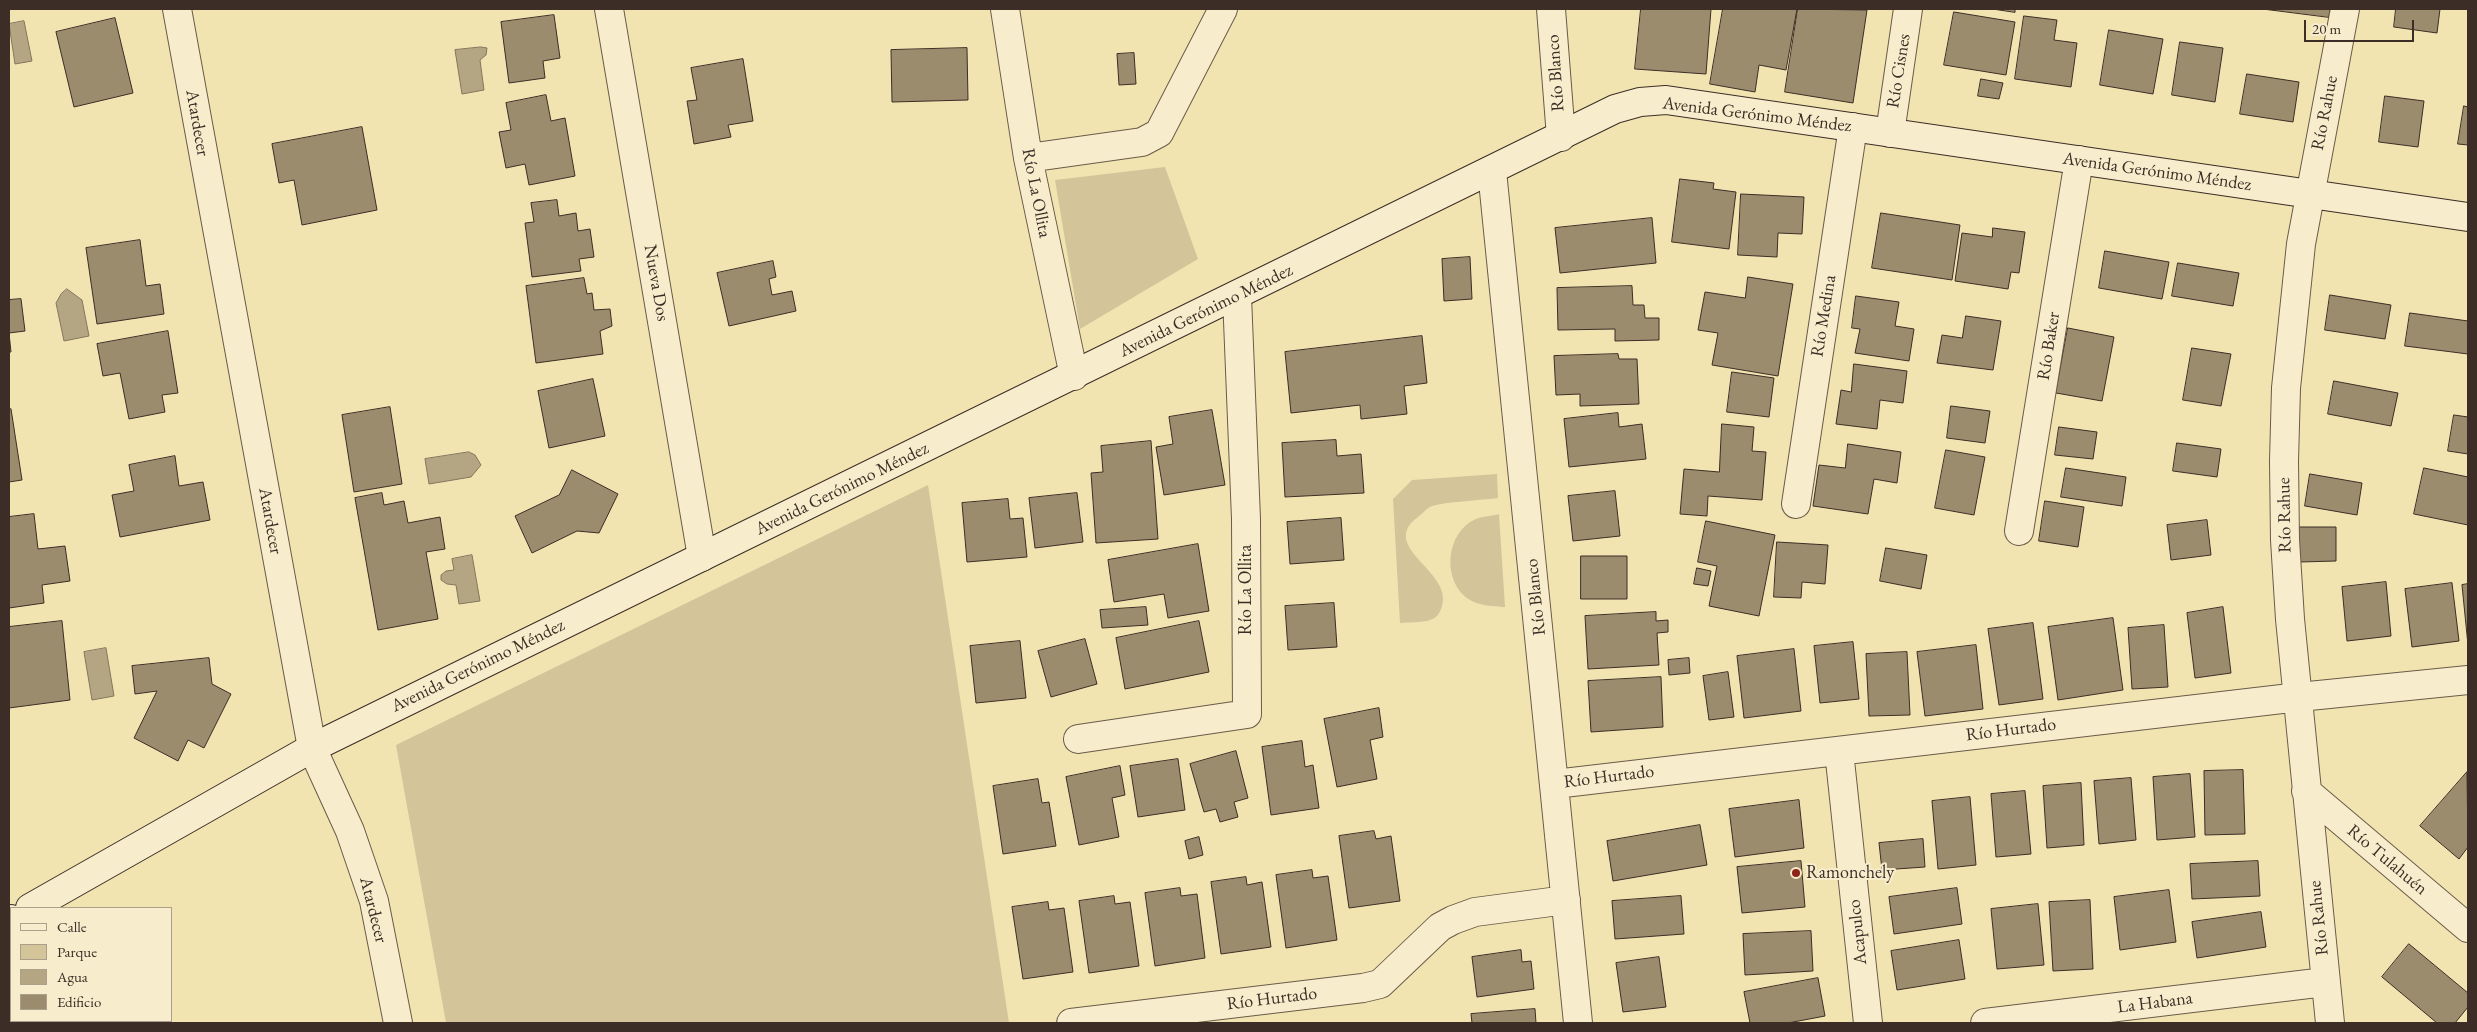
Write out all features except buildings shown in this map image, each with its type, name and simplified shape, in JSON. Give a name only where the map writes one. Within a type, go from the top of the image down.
[{"type":"street","name":"Atardecer","points":[[176,9],[312,748],[350,832],[374,901],[398,1023]]},
{"type":"street","name":"Nueva Dos","points":[[609,9],[702,557]]},
{"type":"street","name":"Río La Ollita","points":[[1005,9],[1028,158],[1074,376]]},
{"type":"street","points":[[1028,158],[1142,142],[1159,133],[1223,9]]},
{"type":"street","name":"Río Blanco","points":[[1551,9],[1561,137]]},
{"type":"street","name":"Río Cisnes","points":[[1890,133],[1908,9]]},
{"type":"street","name":"Río Rahue","points":[[2330,1023],[2290,619],[2285,540],[2284,461],[2286,388],[2292,316],[2310,194],[2344,9]]},
{"type":"street","name":"Avenida Gerónimo Méndez","points":[[34,907],[62,900],[312,748],[1074,376],[1615,109],[1640,102],[1666,100],[2468,217]]},
{"type":"street","name":"Río Medina","points":[[1796,504],[1853,127]]},
{"type":"street","name":"Río Baker","points":[[2018,531],[2079,160]]},
{"type":"street","name":"Río Blanco","points":[[1492,171],[1578,1023]]},
{"type":"street","name":"Río La Ollita","points":[[1078,739],[1247,714],[1246,519],[1237,296]]},
{"type":"street","name":"Río Hurtado","points":[[1555,784],[2299,697],[2468,680]]},
{"type":"street","name":"Acapulco","points":[[1839,750],[1868,1023]]},
{"type":"street","name":"Río Tulahuén","points":[[2306,791],[2468,928]]},
{"type":"street","name":"Río Hurtado","points":[[1071,1023],[1362,988],[1380,984],[1440,927],[1453,920],[1475,912],[1566,900]]},
{"type":"street","name":"La Habana","points":[[1985,1023],[2325,982]]},
{"type":"green space","points":[[1165,167],[1198,259],[1080,329],[1055,180]]},
{"type":"green space","points":[[1497,474],[1498,498],[1435,505],[1427,509],[1408,528],[1406,539],[1419,560],[1438,582],[1443,594],[1442,606],[1435,618],[1423,622],[1400,623],[1393,499],[1412,480]]},
{"type":"green space","points":[[928,485],[1009,1023],[446,1023],[396,745]]},
{"type":"green space","points":[[1499,514],[1505,607],[1482,605],[1470,600],[1461,592],[1454,582],[1450,558],[1458,535],[1466,526],[1476,519]]},
{"type":"water","points":[[24,21],[32,61],[15,64],[9,24]]},
{"type":"water","points":[[487,48],[486,55],[480,60],[484,90],[462,94],[455,50]]},
{"type":"water","points":[[67,289],[82,300],[89,336],[64,341],[56,303],[61,294]]},
{"type":"water","points":[[469,452],[475,455],[481,465],[471,477],[429,484],[425,459]]},
{"type":"water","points":[[472,555],[480,601],[459,604],[456,585],[447,584],[441,580],[441,575],[446,571],[454,570],[452,559]]},
{"type":"water","points":[[106,648],[114,696],[92,700],[84,652]]},
{"type":"place","name":"Ramonchely","points":[[1796,873]]}]
